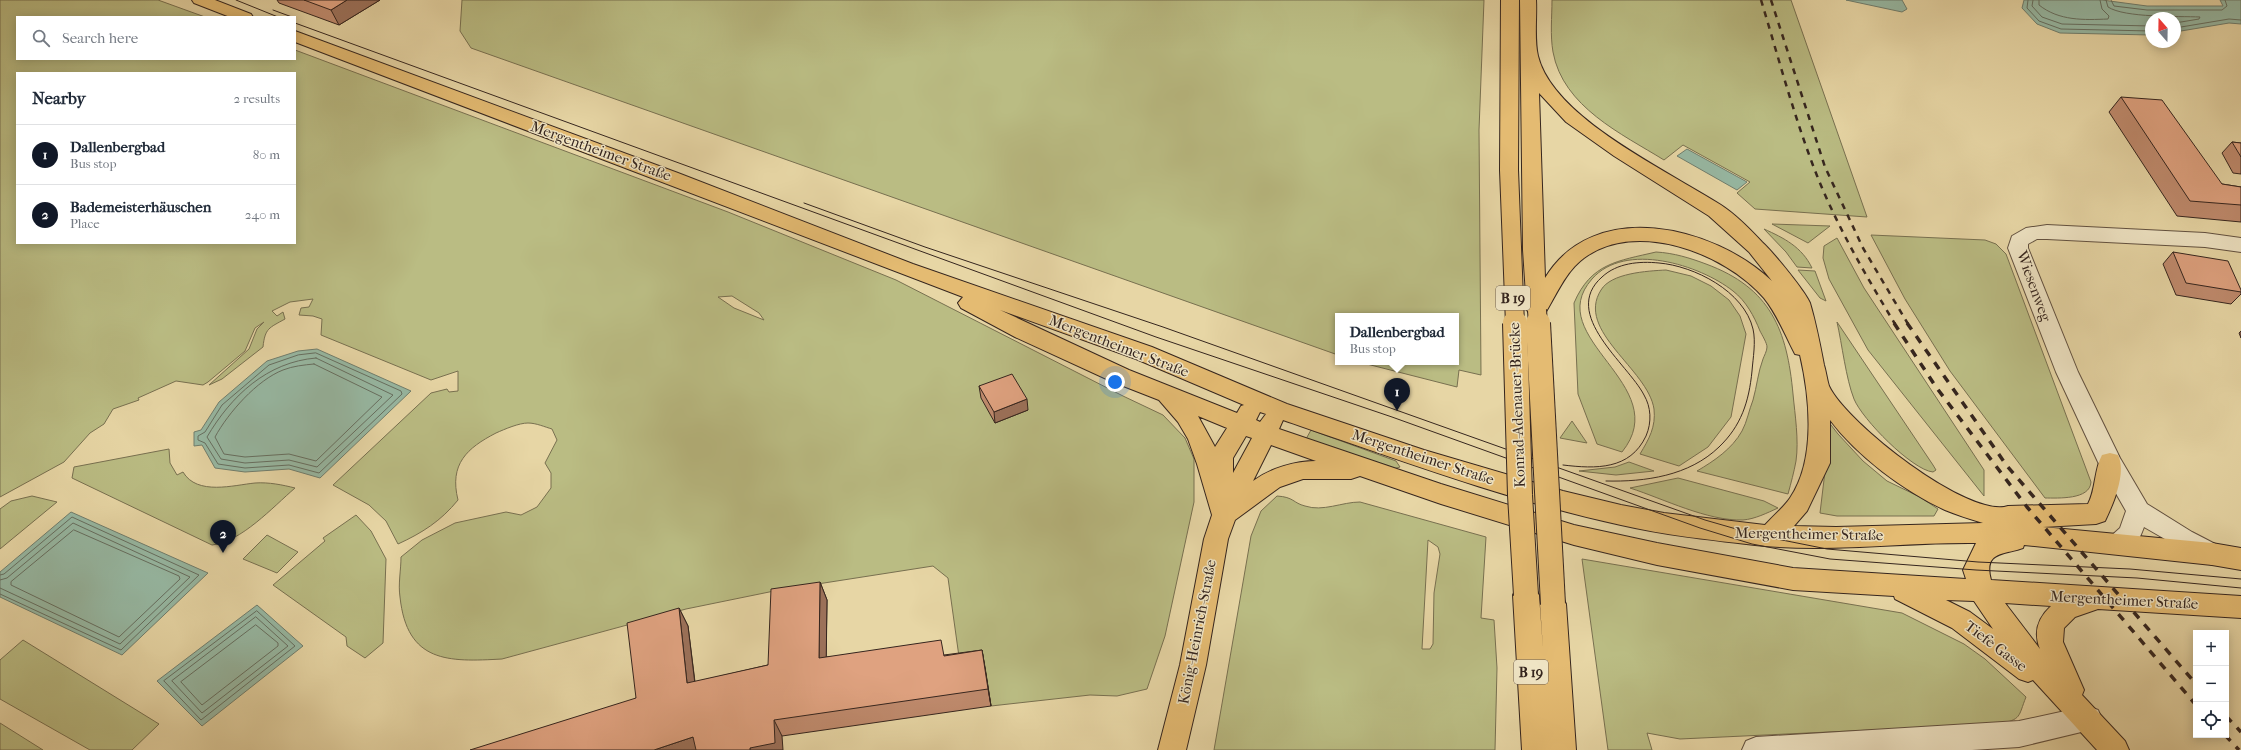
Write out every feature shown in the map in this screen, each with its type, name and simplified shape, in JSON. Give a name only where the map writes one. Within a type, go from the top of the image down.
[{"type":"main road","points":[[200,0],[242,16]]},
{"type":"main road","name":"Konrad-Adenauer-Brücke","points":[[1510,0],[1509,170],[1519,408],[1520,495],[1536,750]]},
{"type":"main road","name":"B 19","points":[[1528,0],[1533,250],[1538,310],[1562,750]]},
{"type":"main road","name":"Mergentheimer Straße","points":[[296,36],[672,177],[906,269],[1144,353],[1279,410],[1422,459],[1563,501],[1664,523],[1771,536],[1836,537],[1971,533],[2056,538],[2212,554],[2241,559]]},
{"type":"main road","points":[[1529,55],[1543,87],[1572,118],[1621,152],[1716,211],[1756,247],[1799,302],[1804,320],[1812,365],[1819,390],[1818,462],[1799,504],[1771,536]]},
{"type":"main road","points":[[1538,310],[1553,282],[1568,261],[1591,244],[1612,236],[1639,234],[1670,237],[1703,247],[1738,266],[1770,293],[1786,317],[1812,365]]},
{"type":"main road","name":"Mergentheimer Straße","points":[[906,269],[946,292],[1023,331],[1121,376],[1165,394],[1266,434],[1397,479],[1574,535],[1657,554],[1793,579],[1896,587],[2241,607]]},
{"type":"main road","points":[[1819,390],[1845,423],[1869,446],[1915,482],[1964,507],[1997,516],[2056,538]]},
{"type":"main road","points":[[1165,394],[1186,416],[1199,437],[1208,460],[1224,515],[1272,480],[1303,470],[1343,468],[1397,479]]},
{"type":"main road","name":"König-Heinrich-Straße","points":[[1224,515],[1221,457],[1256,400]]},
{"type":"main road","name":"König-Heinrich-Straße","points":[[1173,748],[1193,665],[1205,589],[1216,539],[1224,515],[1279,410]]},
{"type":"main road","points":[[1997,516],[2096,514],[2105,494],[2110,462]]},
{"type":"main road","name":"Mergentheimer Straße","points":[[1982,592],[1976,570],[1978,562],[1990,546],[2004,541],[2113,544]]},
{"type":"main road","name":"Tiefe Gasse","points":[[1896,587],[1961,620],[2005,651],[2088,719]]},
{"type":"main road","name":"Tiefe Gasse","points":[[1982,592],[2022,649],[2115,750]]},
{"type":"main road","name":"Tiefe Gasse","points":[[2088,719],[2059,667],[2050,642],[2051,623],[2066,609],[2099,599]]},
{"type":"street","name":"Wiesenweg","points":[[2212,554],[2183,539],[2138,511],[2110,462],[2067,372],[2018,248],[2019,241],[2033,233],[2047,232],[2205,240],[2241,245]]},
{"type":"street","points":[[2113,544],[2128,538],[2138,511]]},
{"type":"street","points":[[1756,750],[2019,734],[2088,719]]},
{"type":"green space","points":[[0,0],[158,0],[202,16],[16,16],[16,60],[296,60],[296,50],[728,212],[896,280],[1163,415],[1185,438],[1194,459],[1194,502],[1165,636],[1147,689],[1117,696],[1090,695],[991,706],[985,668],[961,671],[948,578],[933,566],[779,590],[686,609],[502,659],[464,660],[433,654],[421,646],[411,635],[404,619],[399,592],[401,557],[422,540],[455,523],[506,512],[521,515],[537,507],[551,488],[551,473],[545,463],[557,440],[552,429],[537,424],[528,423],[508,428],[486,439],[469,451],[458,467],[456,487],[458,500],[431,526],[398,544],[386,521],[369,505],[333,485],[431,393],[447,389],[449,392],[458,391],[458,371],[431,380],[321,335],[322,319],[313,316],[299,315],[301,308],[309,307],[313,299],[290,302],[272,311],[277,316],[283,312],[285,319],[269,329],[265,336],[263,347],[222,379],[209,385],[249,349],[257,329],[264,322],[255,328],[245,351],[203,385],[176,381],[138,398],[139,400],[113,409],[104,424],[90,433],[64,462],[0,497]],"holes":[[[732,296],[759,313],[764,320],[734,308],[718,297]]]},
{"type":"green space","points":[[462,0],[1484,0],[1479,130],[1481,375],[1459,370],[1457,387],[1371,365],[1459,365],[1459,313],[1335,313],[1335,354],[471,48],[460,31]]},
{"type":"green space","points":[[1552,0],[1791,0],[1867,217],[1755,209],[1737,193],[1750,182],[1683,145],[1664,160],[1613,129],[1596,117],[1581,103],[1569,88],[1559,71],[1552,46]]},
{"type":"green space","points":[[1772,224],[1830,226],[1808,243]]},
{"type":"green space","points":[[1764,229],[1792,244],[1803,254],[1812,268],[1797,267],[1786,252]]},
{"type":"green space","points":[[1871,235],[1985,240],[1996,244],[2006,254],[2091,482],[2089,488],[2085,492],[2072,497],[2045,498],[1950,371],[1905,299]]},
{"type":"green space","points":[[1837,238],[1864,288],[1984,470],[1984,496],[1868,350],[1829,279],[1823,258],[1824,246]]},
{"type":"green space","points":[[1656,252],[1669,253],[1688,258],[1728,274],[1746,285],[1761,299],[1772,314],[1780,331],[1786,350],[1796,419],[1796,461],[1788,494],[1697,471],[1716,459],[1728,449],[1742,431],[1753,400],[1767,347],[1752,314],[1738,295],[1719,281],[1683,266],[1662,261],[1642,259],[1623,261],[1606,268],[1592,279],[1581,301],[1582,322],[1593,342],[1623,383],[1633,405],[1634,428],[1622,452],[1597,444],[1578,394],[1574,303],[1589,279],[1597,272],[1618,262]]},
{"type":"green space","points":[[1666,270],[1691,276],[1711,286],[1729,300],[1740,316],[1746,334],[1731,417],[1708,447],[1679,466],[1640,454],[1653,427],[1654,409],[1649,394],[1640,379],[1605,335],[1597,320],[1596,305],[1601,290],[1606,284],[1621,276],[1649,271]]},
{"type":"green space","points":[[1798,270],[1815,271],[1826,301],[1820,298]]},
{"type":"green space","points":[[1837,322],[1933,465],[1936,470],[1933,472],[1913,463],[1901,453],[1877,430],[1859,408],[1851,391]]},
{"type":"green space","points":[[1824,416],[1838,434],[1863,461],[1887,481],[1920,497],[1938,509],[1934,516],[1837,516],[1820,513],[1826,463]]},
{"type":"green space","points":[[1572,421],[1587,443],[1560,438]]},
{"type":"green space","points":[[1311,430],[1396,461],[1400,467],[1393,469],[1306,439]]},
{"type":"green space","points":[[169,449],[170,463],[177,475],[183,472],[189,479],[206,487],[227,487],[265,483],[295,488],[267,514],[245,531],[234,538],[212,545],[72,478],[74,467]]},
{"type":"green space","points":[[1629,462],[1654,471],[1616,475],[1579,471],[1615,467]]},
{"type":"green space","points":[[1678,478],[1764,501],[1778,508],[1761,516],[1743,520],[1729,519],[1700,513],[1630,488]]},
{"type":"green space","points":[[32,496],[57,502],[0,549],[0,509],[11,501]]},
{"type":"green space","points":[[1277,496],[1290,499],[1301,505],[1312,508],[1360,502],[1486,537],[1481,618],[1494,620],[1497,668],[1495,750],[1214,750],[1251,536],[1261,511]],"holes":[[[1428,540],[1438,547],[1440,554],[1434,593],[1433,644],[1430,649],[1422,649]]]},
{"type":"green space","points":[[356,515],[371,531],[386,559],[383,643],[365,658],[347,646],[346,637],[273,585],[325,541],[323,538]]},
{"type":"green space","points":[[267,535],[298,552],[277,573],[243,559]]},
{"type":"green space","points":[[1582,559],[1902,613],[1964,644],[1985,659],[2026,697],[2016,719],[1999,724],[1680,739],[1647,733],[1652,750],[1608,750]]},
{"type":"green space","points":[[23,640],[159,724],[132,750],[90,750],[0,699],[0,660]]},
{"type":"green space","points":[[0,723],[43,750],[0,750]]},
{"type":"water","points":[[1846,0],[1902,0],[1907,9],[1902,12]]},
{"type":"water","points":[[2024,0],[2102,0],[2147,6],[2223,6],[2220,0],[2241,0],[2241,24],[2229,23],[2181,31],[2181,12],[2145,12],[2145,35],[2060,33],[2037,24],[2022,8]]},
{"type":"water","points":[[1687,149],[1747,182],[1737,190],[1677,156]]},
{"type":"water","points":[[317,349],[411,391],[320,478],[289,469],[245,472],[215,468],[202,445],[194,446],[194,432],[201,430],[219,402],[267,361],[298,351]]},
{"type":"water","points":[[71,512],[208,573],[122,655],[0,597],[0,572]]},
{"type":"water","points":[[257,605],[303,646],[202,726],[157,681]]},
{"type":"building","points":[[304,0],[347,0],[331,10]]},
{"type":"building","points":[[2121,97],[2162,100],[2222,184],[2241,187],[2241,205],[2190,201]]},
{"type":"building","points":[[2232,142],[2241,143],[2241,157]]},
{"type":"building","points":[[2173,252],[2228,261],[2241,292],[2186,283]]},
{"type":"building","points":[[1012,374],[1027,399],[994,412],[979,386]]},
{"type":"building","points":[[820,582],[819,658],[941,640],[944,656],[982,650],[988,689],[774,720],[775,743],[750,748],[750,750],[696,750],[693,737],[654,750],[470,750],[636,698],[627,623],[679,608],[687,683],[768,665],[771,589]]},
{"type":"tram line","points":[[236,0],[276,16]]},
{"type":"tram line","points":[[273,10],[289,16]]},
{"type":"tram line","points":[[296,23],[1156,337],[1392,417],[1700,528],[1752,544],[1830,559],[1976,570],[2137,578],[2241,588]]},
{"type":"tram line","points":[[804,203],[925,247],[1163,327],[1705,520],[1757,535],[1827,549],[1978,562],[2130,569],[2241,579]]},
{"type":"tram line","points":[[1563,465],[1600,467],[1621,461],[1631,455],[1639,447],[1646,436],[1650,420],[1648,404],[1644,395],[1601,338],[1593,322],[1589,307],[1591,291],[1608,272],[1629,264],[1651,262],[1673,265],[1702,275],[1729,292],[1748,315],[1753,329],[1754,355],[1751,382],[1743,413],[1727,439],[1707,457],[1694,465],[1680,471],[1651,478],[1606,481]]},
{"type":"railway","points":[[1761,0],[1799,126],[1822,188],[1851,248],[1895,324]]},
{"type":"railway","points":[[1771,0],[1825,167],[1863,248],[1908,324]]},
{"type":"railway","points":[[1894,323],[1936,387],[2027,507],[2193,702]]},
{"type":"railway","points":[[1907,323],[2007,466],[2193,681]]},
{"type":"railway","points":[[2229,719],[2241,732]]},
{"type":"railway","points":[[2228,738],[2239,750]]},
{"type":"place","name":"Dallenbergbad","points":[[1397,411]]},
{"type":"place","name":"Bademeisterhäuschen","points":[[223,553]]}]
